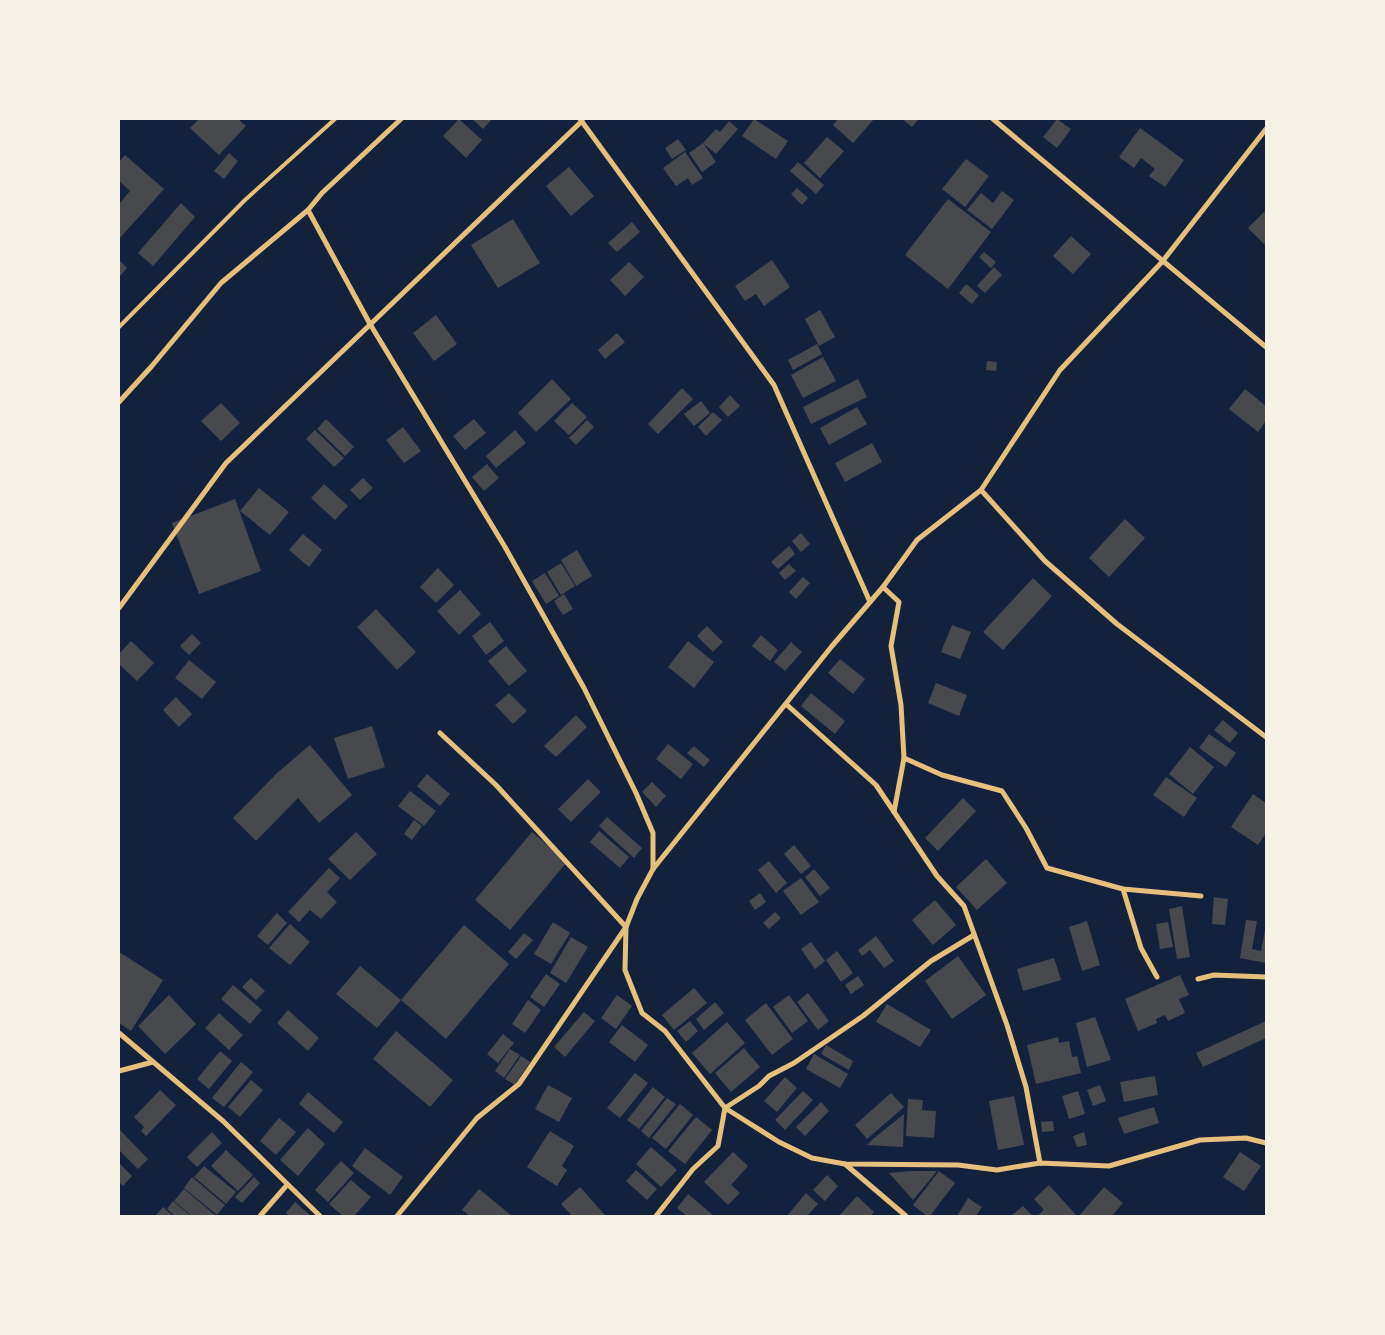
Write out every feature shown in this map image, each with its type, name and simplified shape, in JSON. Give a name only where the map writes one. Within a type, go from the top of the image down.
[{"type":"street","points":[[119,402],[151,367],[221,283],[308,210],[322,192],[401,119]]},
{"type":"street","points":[[993,119],[1266,347]]},
{"type":"street","points":[[119,608],[226,463],[581,120],[774,385],[870,602]]},
{"type":"street","points":[[397,1216],[477,1118],[519,1084],[626,927],[637,899],[653,869],[832,646],[883,587],[918,540],[981,490],[1060,370],[1162,262],[1266,129]]},
{"type":"street","points":[[308,210],[370,324],[505,547],[584,688],[636,793],[652,833],[653,869]]},
{"type":"street","points":[[981,490],[1045,562],[1117,624],[1266,737]]},
{"type":"street","points":[[883,587],[899,602],[892,646],[901,705],[904,758],[894,812]]},
{"type":"street","points":[[786,704],[876,785],[937,876],[964,906],[1007,1025],[1026,1087],[1040,1163]]},
{"type":"street","points":[[440,733],[496,785],[626,927],[625,970],[642,1012],[665,1031],[725,1108],[779,1142],[812,1158],[845,1164],[958,1165],[997,1170],[1040,1163],[1109,1166],[1200,1140],[1246,1138],[1266,1143]]},
{"type":"street","points":[[904,758],[942,776],[1002,791],[1026,828],[1047,868],[1123,889],[1201,896]]},
{"type":"street","points":[[1123,889],[1141,948],[1157,977]]},
{"type":"street","points":[[656,1216],[693,1169],[718,1146],[725,1108],[760,1086],[769,1076],[794,1063],[864,1016],[931,961],[974,935]]},
{"type":"street","points":[[1198,979],[1214,975],[1266,977]]},
{"type":"street","points":[[119,1033],[223,1121],[320,1216]]},
{"type":"street","points":[[119,1071],[153,1062]]},
{"type":"street","points":[[845,1164],[906,1216]]},
{"type":"street","points":[[260,1216],[287,1185]]},
{"type":"lane","points":[[119,327],[245,200],[336,119]]},
{"type":"building","points":[[199,119],[238,119],[246,126],[219,155],[190,128]]},
{"type":"building","points":[[459,119],[482,140],[466,158],[443,136]]},
{"type":"building","points":[[472,119],[492,119],[483,129]]},
{"type":"building","points":[[754,119],[788,141],[776,159],[742,136]]},
{"type":"building","points":[[838,119],[874,119],[853,143],[833,125]]},
{"type":"building","points":[[902,119],[919,119],[912,127]]},
{"type":"building","points":[[1057,119],[1071,129],[1057,148],[1043,137]]},
{"type":"building","points":[[729,121],[738,129],[716,154],[703,143],[716,129],[720,132]]},
{"type":"building","points":[[1140,128],[1184,160],[1165,187],[1149,176],[1155,169],[1141,158],[1134,168],[1119,157]]},
{"type":"building","points":[[827,137],[844,151],[820,178],[804,163]]},
{"type":"building","points":[[678,139],[686,150],[672,159],[665,148]]},
{"type":"building","points":[[703,143],[716,162],[702,172],[689,153]]},
{"type":"building","points":[[685,152],[703,178],[692,185],[688,178],[676,186],[663,168]]},
{"type":"building","points":[[229,153],[238,161],[224,179],[214,171]]},
{"type":"building","points":[[125,155],[164,189],[119,239],[119,204],[130,191],[119,181],[119,162]]},
{"type":"building","points":[[966,159],[989,176],[965,207],[942,189]]},
{"type":"building","points":[[798,162],[824,185],[816,194],[790,171]]},
{"type":"building","points":[[569,167],[594,196],[571,216],[546,186]]},
{"type":"building","points":[[797,188],[808,198],[802,205],[791,194]]},
{"type":"building","points":[[1002,191],[1014,200],[992,229],[967,210],[981,193],[993,203]]},
{"type":"building","points":[[948,199],[991,232],[948,289],[905,255]]},
{"type":"building","points":[[181,203],[195,217],[153,266],[138,253]]},
{"type":"building","points":[[1266,210],[1266,246],[1248,228]]},
{"type":"building","points":[[513,219],[540,263],[498,288],[471,245]]},
{"type":"building","points":[[632,222],[640,232],[617,252],[608,243]]},
{"type":"building","points":[[1071,236],[1091,254],[1073,274],[1053,256]]},
{"type":"building","points":[[984,252],[996,262],[991,268],[979,257]]},
{"type":"building","points":[[119,260],[127,268],[119,277]]},
{"type":"building","points":[[772,260],[790,287],[764,306],[756,294],[745,301],[735,286]]},
{"type":"building","points":[[629,262],[644,277],[625,296],[610,280]]},
{"type":"building","points":[[994,267],[1002,275],[985,293],[977,286]]},
{"type":"building","points":[[966,284],[979,295],[972,304],[959,293]]},
{"type":"building","points":[[820,310],[835,337],[819,346],[805,319]]},
{"type":"building","points":[[436,315],[457,344],[434,361],[413,333]]},
{"type":"building","points":[[617,333],[625,342],[605,359],[598,350]]},
{"type":"building","points":[[817,344],[822,354],[793,370],[788,360]]},
{"type":"building","points":[[823,357],[836,381],[803,398],[791,375]]},
{"type":"building","points":[[987,361],[997,362],[996,371],[986,370]]},
{"type":"building","points":[[552,379],[571,399],[536,432],[518,413]]},
{"type":"building","points":[[858,379],[867,397],[811,424],[803,407]]},
{"type":"building","points":[[682,388],[693,399],[658,434],[648,424]]},
{"type":"building","points":[[1245,389],[1266,406],[1266,421],[1258,432],[1229,409]]},
{"type":"building","points":[[730,395],[740,406],[728,417],[719,407]]},
{"type":"building","points":[[701,401],[710,413],[694,426],[684,414]]},
{"type":"building","points":[[221,403],[240,423],[221,441],[201,421]]},
{"type":"building","points":[[572,403],[587,417],[569,435],[554,421]]},
{"type":"building","points":[[857,407],[867,424],[829,445],[820,428]]},
{"type":"building","points":[[713,412],[722,420],[706,436],[698,427]]},
{"type":"building","points":[[326,419],[354,447],[345,456],[317,429]]},
{"type":"building","points":[[474,419],[486,433],[465,450],[453,436]]},
{"type":"building","points":[[587,420],[594,427],[576,445],[569,438]]},
{"type":"building","points":[[403,427],[421,451],[404,463],[386,440]]},
{"type":"building","points":[[315,430],[344,458],[334,467],[306,439]]},
{"type":"building","points":[[515,430],[526,443],[496,468],[486,456]]},
{"type":"building","points":[[872,443],[882,462],[845,482],[835,463]]},
{"type":"building","points":[[487,464],[499,478],[484,491],[472,477]]},
{"type":"building","points":[[363,478],[373,488],[360,500],[350,490]]},
{"type":"building","points":[[324,484],[348,506],[335,520],[311,498]]},
{"type":"building","points":[[259,488],[289,512],[270,535],[240,511]]},
{"type":"building","points":[[235,499],[261,571],[199,594],[172,523]]},
{"type":"building","points":[[1125,519],[1145,538],[1109,577],[1089,558]]},
{"type":"building","points":[[801,533],[810,544],[801,552],[792,541]]},
{"type":"building","points":[[303,534],[322,550],[309,567],[289,550]]},
{"type":"building","points":[[789,546],[795,554],[778,569],[771,562]]},
{"type":"building","points":[[577,550],[592,576],[576,586],[561,560]]},
{"type":"building","points":[[561,563],[575,586],[561,595],[547,572]]},
{"type":"building","points":[[789,564],[796,571],[785,580],[779,573]]},
{"type":"building","points":[[438,568],[454,585],[436,603],[420,587]]},
{"type":"building","points":[[545,573],[559,596],[546,604],[532,581]]},
{"type":"building","points":[[803,577],[810,583],[796,599],[789,592]]},
{"type":"building","points":[[1033,578],[1052,596],[1003,650],[983,632]]},
{"type":"building","points":[[460,590],[481,614],[459,635],[437,611]]},
{"type":"building","points":[[564,594],[573,609],[563,615],[554,601]]},
{"type":"building","points":[[376,609],[416,652],[397,670],[357,627]]},
{"type":"building","points":[[490,622],[504,641],[486,655],[472,636]]},
{"type":"building","points":[[952,625],[971,632],[960,659],[941,652]]},
{"type":"building","points":[[707,626],[723,642],[713,652],[697,636]]},
{"type":"building","points":[[192,634],[201,643],[189,655],[180,646]]},
{"type":"building","points":[[761,635],[778,650],[770,661],[752,646]]},
{"type":"building","points":[[131,641],[154,663],[137,681],[119,664],[119,654]]},
{"type":"building","points":[[688,641],[714,662],[694,688],[668,667]]},
{"type":"building","points":[[791,642],[802,652],[785,671],[774,662]]},
{"type":"building","points":[[506,646],[527,671],[509,686],[488,661]]},
{"type":"building","points":[[840,659],[865,679],[853,694],[828,673]]},
{"type":"building","points":[[189,660],[216,682],[202,699],[175,678]]},
{"type":"building","points":[[936,683],[967,695],[959,716],[928,703]]},
{"type":"building","points":[[509,693],[527,711],[513,724],[495,705]]},
{"type":"building","points":[[811,693],[845,721],[835,734],[801,706]]},
{"type":"building","points":[[176,697],[192,714],[179,727],[163,710]]},
{"type":"building","points":[[576,715],[587,727],[556,757],[544,746]]},
{"type":"building","points":[[1223,720],[1238,733],[1230,743],[1214,730]]},
{"type":"building","points":[[372,726],[385,767],[348,779],[334,738]]},
{"type":"building","points":[[1209,734],[1236,753],[1226,767],[1199,748]]},
{"type":"building","points":[[668,744],[693,764],[681,779],[656,759]]},
{"type":"building","points":[[310,745],[352,795],[319,823],[298,798],[256,841],[233,818],[277,773]]},
{"type":"building","points":[[694,746],[710,760],[704,767],[687,753]]},
{"type":"building","points":[[1190,747],[1214,767],[1193,794],[1169,774]]},
{"type":"building","points":[[427,774],[450,794],[440,806],[417,786]]},
{"type":"building","points":[[1166,777],[1197,798],[1184,817],[1153,795]]},
{"type":"building","points":[[588,779],[601,792],[571,822],[558,809]]},
{"type":"building","points":[[652,782],[666,796],[656,807],[642,792]]},
{"type":"building","points":[[410,791],[436,811],[424,826],[398,806]]},
{"type":"building","points":[[1253,794],[1266,803],[1266,833],[1258,845],[1231,827]]},
{"type":"building","points":[[963,798],[976,811],[938,851],[925,838]]},
{"type":"building","points":[[607,817],[642,848],[634,858],[599,826]]},
{"type":"building","points":[[414,820],[422,826],[412,840],[404,834]]},
{"type":"building","points":[[599,831],[629,857],[620,868],[590,842]]},
{"type":"building","points":[[356,832],[377,854],[350,880],[328,859]]},
{"type":"building","points":[[532,832],[567,862],[510,930],[475,900]]},
{"type":"building","points":[[794,845],[811,866],[801,874],[784,854]]},
{"type":"building","points":[[986,859],[1007,883],[977,910],[956,887]]},
{"type":"building","points":[[769,861],[787,883],[776,893],[758,870]]},
{"type":"building","points":[[329,868],[340,878],[327,892],[337,902],[321,919],[310,910],[299,922],[288,912]]},
{"type":"building","points":[[814,869],[830,888],[820,896],[805,877]]},
{"type":"building","points":[[801,878],[819,902],[801,915],[783,891]]},
{"type":"building","points":[[760,893],[766,902],[755,910],[749,901]]},
{"type":"building","points":[[1214,897],[1228,899],[1225,925],[1212,924]]},
{"type":"building","points":[[935,900],[956,925],[933,945],[912,920]]},
{"type":"building","points":[[1182,906],[1190,957],[1177,959],[1169,909]]},
{"type":"building","points":[[775,912],[781,918],[769,929],[763,923]]},
{"type":"building","points":[[277,913],[287,923],[268,945],[257,936]]},
{"type":"building","points":[[1246,920],[1257,921],[1252,949],[1261,951],[1266,925],[1266,963],[1240,958]]},
{"type":"building","points":[[1087,921],[1100,965],[1082,971],[1069,927]]},
{"type":"building","points":[[553,922],[570,933],[551,964],[534,954]]},
{"type":"building","points":[[1168,922],[1173,947],[1160,949],[1156,924]]},
{"type":"building","points":[[290,924],[310,942],[290,965],[269,948]]},
{"type":"building","points":[[464,925],[509,964],[446,1039],[401,1000]]},
{"type":"building","points":[[524,933],[533,940],[516,959],[508,952]]},
{"type":"building","points":[[876,936],[894,961],[884,968],[870,950],[862,956],[858,950]]},
{"type":"building","points":[[571,937],[588,947],[566,983],[550,973]]},
{"type":"building","points":[[811,942],[825,961],[815,969],[801,949]]},
{"type":"building","points":[[837,951],[853,973],[841,982],[826,960]]},
{"type":"building","points":[[119,952],[163,980],[131,1031],[119,1023]]},
{"type":"building","points":[[958,956],[986,995],[952,1019],[925,981]]},
{"type":"building","points":[[1054,958],[1061,980],[1023,991],[1017,969]]},
{"type":"building","points":[[360,966],[401,1000],[377,1028],[336,994]]},
{"type":"building","points":[[546,974],[560,984],[544,1007],[530,997]]},
{"type":"building","points":[[1180,975],[1189,995],[1179,999],[1185,1013],[1168,1021],[1165,1015],[1156,1019],[1157,1023],[1138,1031],[1125,999]]},
{"type":"building","points":[[858,976],[864,985],[851,994],[845,985]]},
{"type":"building","points":[[251,978],[265,991],[256,1000],[242,987]]},
{"type":"building","points":[[233,985],[262,1010],[250,1024],[221,999]]},
{"type":"building","points":[[694,988],[707,1003],[674,1030],[662,1015]]},
{"type":"building","points":[[808,993],[829,1021],[818,1030],[797,1002]]},
{"type":"building","points":[[169,995],[196,1024],[165,1054],[138,1026]]},
{"type":"building","points":[[617,995],[632,1006],[616,1029],[601,1018]]},
{"type":"building","points":[[789,995],[808,1021],[792,1033],[773,1007]]},
{"type":"building","points":[[528,1000],[541,1010],[525,1033],[512,1024]]},
{"type":"building","points":[[715,1002],[724,1013],[704,1030],[696,1019]]},
{"type":"building","points":[[766,1003],[793,1039],[772,1055],[745,1020]]},
{"type":"building","points":[[887,1004],[931,1030],[920,1047],[876,1022]]},
{"type":"building","points":[[288,1010],[319,1038],[308,1051],[277,1023]]},
{"type":"building","points":[[584,1012],[595,1021],[565,1057],[554,1047]]},
{"type":"building","points":[[219,1013],[243,1035],[229,1050],[205,1028]]},
{"type":"building","points":[[1095,1017],[1111,1060],[1087,1067],[1076,1023]]},
{"type":"building","points":[[690,1021],[698,1031],[686,1042],[677,1031]]},
{"type":"building","points":[[1266,1021],[1266,1038],[1203,1067],[1196,1053]]},
{"type":"building","points":[[727,1022],[745,1043],[710,1074],[692,1053]]},
{"type":"building","points":[[622,1025],[648,1045],[635,1062],[609,1042]]},
{"type":"building","points":[[396,1031],[453,1080],[430,1107],[373,1059]]},
{"type":"building","points":[[503,1034],[514,1043],[498,1063],[487,1054]]},
{"type":"building","points":[[1058,1037],[1059,1043],[1069,1041],[1072,1057],[1077,1056],[1081,1073],[1036,1084],[1027,1045]]},
{"type":"building","points":[[826,1045],[853,1061],[849,1070],[821,1054]]},
{"type":"building","points":[[744,1048],[760,1067],[731,1092],[715,1073]]},
{"type":"building","points":[[510,1049],[520,1055],[504,1078],[495,1071]]},
{"type":"building","points":[[220,1051],[232,1061],[209,1089],[197,1079]]},
{"type":"building","points":[[814,1054],[848,1074],[840,1088],[806,1069]]},
{"type":"building","points":[[521,1056],[530,1062],[515,1085],[505,1079]]},
{"type":"building","points":[[241,1062],[253,1072],[224,1107],[212,1098]]},
{"type":"building","points":[[635,1073],[648,1083],[620,1118],[607,1108]]},
{"type":"building","points":[[1155,1076],[1158,1095],[1124,1102],[1120,1082]]},
{"type":"building","points":[[785,1077],[797,1088],[777,1112],[764,1101]]},
{"type":"building","points":[[251,1080],[263,1090],[240,1117],[228,1107]]},
{"type":"building","points":[[548,1085],[572,1098],[559,1122],[535,1109]]},
{"type":"building","points":[[1100,1085],[1106,1101],[1093,1106],[1087,1090]]},
{"type":"building","points":[[653,1087],[665,1097],[639,1129],[627,1120]]},
{"type":"building","points":[[160,1090],[176,1105],[146,1136],[141,1131],[144,1127],[134,1117]]},
{"type":"building","points":[[803,1091],[813,1100],[785,1130],[775,1120]]},
{"type":"building","points":[[1078,1091],[1085,1114],[1069,1119],[1062,1096]]},
{"type":"building","points":[[308,1092],[343,1122],[334,1133],[299,1104]]},
{"type":"building","points":[[891,1093],[904,1107],[867,1139],[855,1125]]},
{"type":"building","points":[[1014,1096],[1024,1145],[998,1150],[989,1101]]},
{"type":"building","points":[[667,1098],[676,1104],[649,1138],[641,1131]]},
{"type":"building","points":[[908,1099],[923,1100],[922,1110],[936,1111],[934,1138],[906,1136]]},
{"type":"building","points":[[821,1102],[829,1111],[805,1136],[796,1127]]},
{"type":"building","points":[[680,1104],[693,1115],[666,1149],[652,1138]]},
{"type":"building","points":[[1154,1107],[1159,1123],[1124,1134],[1118,1118]]},
{"type":"building","points":[[904,1114],[903,1147],[867,1145],[873,1139]]},
{"type":"building","points":[[696,1117],[712,1130],[685,1164],[668,1151]]},
{"type":"building","points":[[279,1118],[296,1132],[276,1155],[260,1141]]},
{"type":"building","points":[[1053,1121],[1054,1131],[1042,1132],[1041,1122]]},
{"type":"building","points":[[308,1128],[325,1144],[298,1176],[280,1160]]},
{"type":"building","points":[[119,1129],[148,1159],[138,1169],[119,1150]]},
{"type":"building","points":[[550,1131],[574,1146],[562,1166],[567,1170],[557,1186],[527,1167]]},
{"type":"building","points":[[212,1132],[222,1143],[197,1167],[187,1157]]},
{"type":"building","points":[[1084,1132],[1087,1145],[1077,1147],[1073,1136]]},
{"type":"building","points":[[651,1147],[677,1170],[661,1187],[636,1164]]},
{"type":"building","points":[[365,1148],[403,1177],[390,1195],[352,1166]]},
{"type":"building","points":[[226,1150],[253,1175],[238,1191],[211,1166]]},
{"type":"building","points":[[733,1152],[748,1166],[731,1185],[740,1193],[728,1205],[704,1182]]},
{"type":"building","points":[[1240,1152],[1261,1166],[1244,1191],[1223,1177]]},
{"type":"building","points":[[341,1161],[354,1173],[328,1202],[315,1190]]},
{"type":"building","points":[[119,1163],[132,1176],[123,1186],[119,1182]]},
{"type":"building","points":[[204,1166],[236,1192],[226,1204],[194,1177]]},
{"type":"building","points":[[636,1170],[657,1189],[647,1200],[626,1181]]},
{"type":"building","points":[[910,1171],[937,1171],[913,1200],[889,1173]]},
{"type":"building","points":[[939,1171],[955,1183],[930,1216],[927,1216],[913,1205]]},
{"type":"building","points":[[827,1175],[838,1186],[825,1201],[813,1190]]},
{"type":"building","points":[[192,1177],[225,1205],[217,1215],[184,1188]]},
{"type":"building","points":[[254,1177],[260,1183],[242,1203],[235,1197]]},
{"type":"building","points":[[351,1180],[371,1197],[354,1216],[343,1216],[329,1204]]},
{"type":"building","points":[[1049,1185],[1077,1216],[1037,1216],[1044,1210],[1034,1199]]},
{"type":"building","points":[[580,1187],[604,1216],[572,1216],[561,1204]]},
{"type":"building","points":[[1104,1187],[1123,1203],[1112,1216],[1079,1216]]},
{"type":"building","points":[[184,1189],[216,1216],[192,1216],[174,1201]]},
{"type":"building","points":[[479,1189],[512,1216],[470,1216],[462,1210]]},
{"type":"building","points":[[806,1193],[818,1204],[807,1216],[787,1216]]},
{"type":"building","points":[[688,1194],[714,1216],[687,1216],[677,1208]]},
{"type":"building","points":[[857,1196],[874,1212],[871,1216],[839,1216]]},
{"type":"building","points":[[968,1198],[982,1207],[976,1216],[957,1216]]},
{"type":"building","points":[[173,1201],[191,1216],[175,1216],[167,1209]]},
{"type":"building","points":[[295,1202],[311,1216],[290,1216],[286,1213]]},
{"type":"building","points":[[1023,1206],[1033,1216],[1011,1216]]},
{"type":"building","points":[[163,1207],[173,1216],[155,1216]]}]
